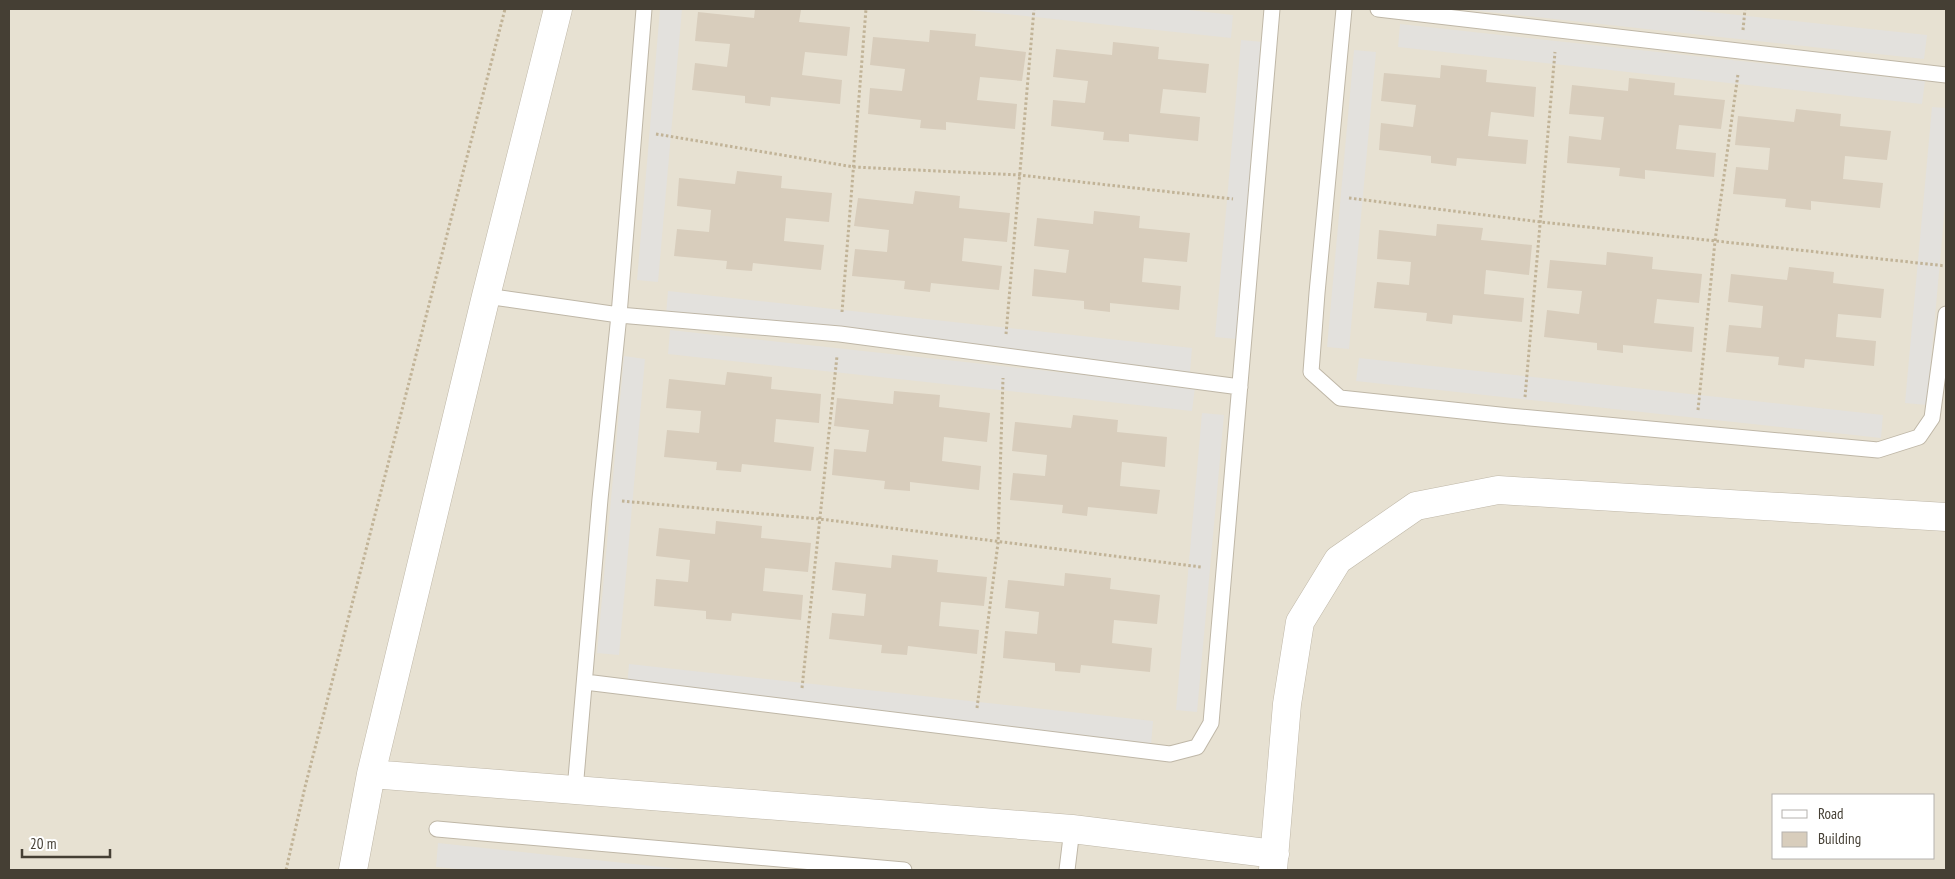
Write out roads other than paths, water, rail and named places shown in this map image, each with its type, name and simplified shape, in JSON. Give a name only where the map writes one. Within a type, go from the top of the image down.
[{"type":"street","points":[[353,870],[371,774],[486,296],[558,9]]},
{"type":"street","points":[[371,774],[1072,829],[1274,862],[1287,704],[1300,622],[1338,560],[1416,506],[1498,490],[1946,517]]},
{"type":"lane","points":[[575,790],[600,499],[619,315],[644,9]]},
{"type":"lane","points":[[585,682],[1170,754],[1197,747],[1211,723],[1271,9]]},
{"type":"lane","points":[[1344,9],[1317,294],[1312,372],[1340,398],[1878,450],[1919,437],[1932,418],[1946,314]]},
{"type":"lane","points":[[1378,9],[1946,75]]},
{"type":"lane","points":[[486,296],[619,315],[840,334],[1240,387]]},
{"type":"lane","points":[[438,829],[904,870]]},
{"type":"lane","points":[[1067,870],[1072,829]]}]
